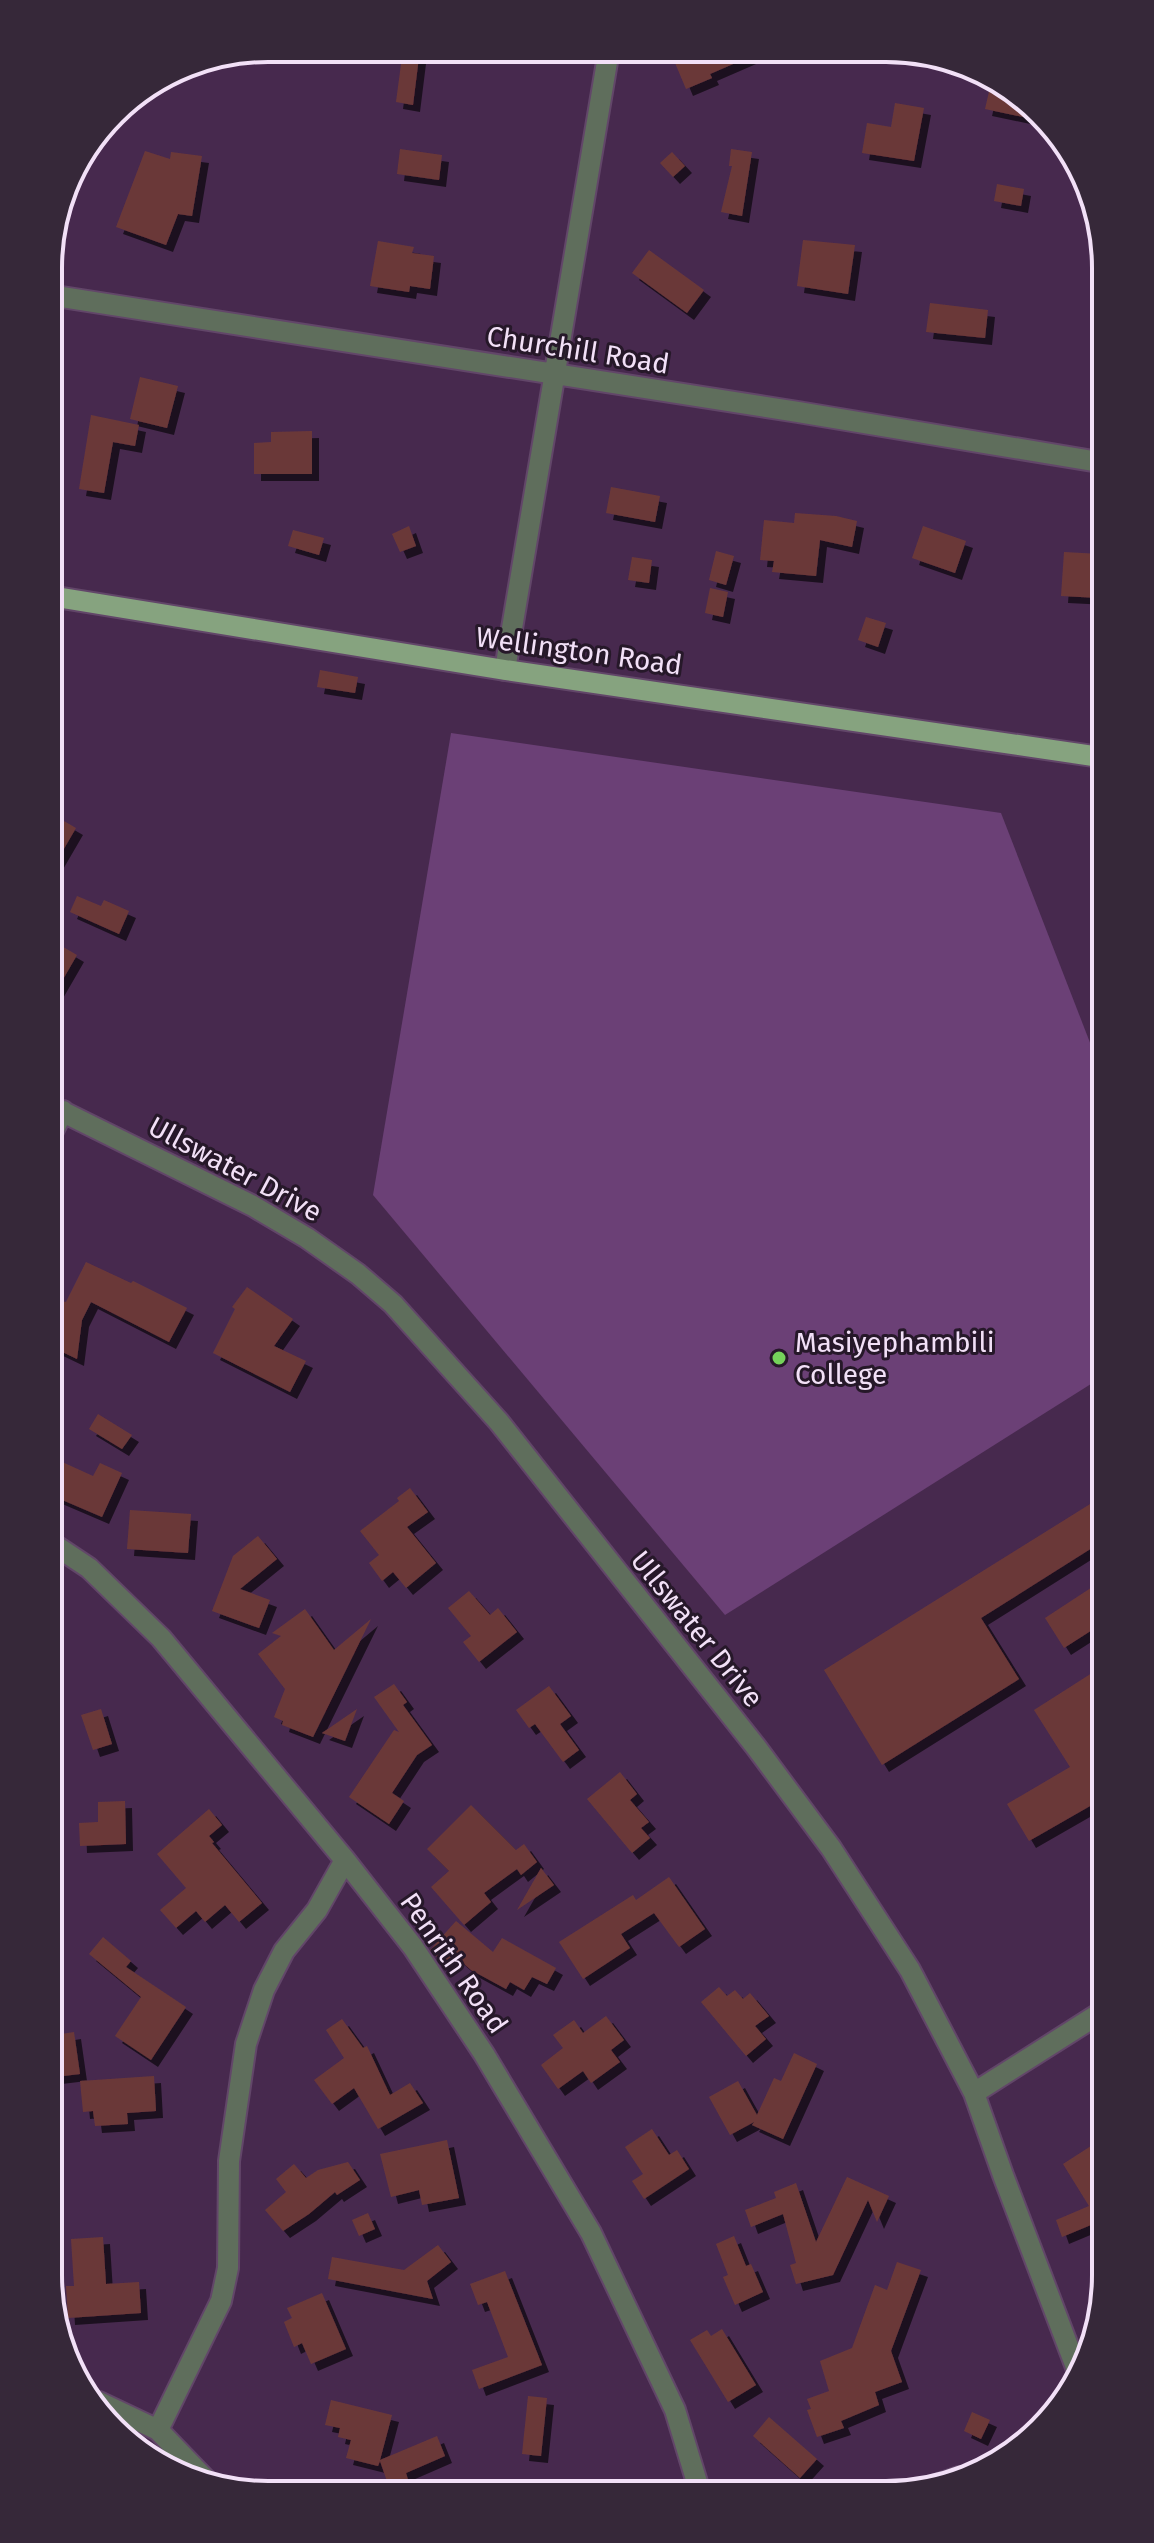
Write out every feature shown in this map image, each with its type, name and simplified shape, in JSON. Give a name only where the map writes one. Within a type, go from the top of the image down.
[{"type":"main road","name":"Wellington Road","points":[[62,598],[505,670],[1092,756]]},
{"type":"street","points":[[505,670],[607,62]]},
{"type":"street","name":"Churchill Road","points":[[62,297],[1092,461]]},
{"type":"street","name":"Ullswater Drive","points":[[62,1110],[253,1206],[358,1274],[393,1304],[499,1422],[756,1747],[822,1836],[910,1970],[974,2093],[1073,2360]]},
{"type":"street","name":"Penrith Road","points":[[62,1550],[89,1568],[161,1638],[413,1947],[484,2054],[591,2233],[675,2410],[697,2481]]},
{"type":"street","points":[[158,2430],[221,2301],[228,2268],[229,2161],[246,2044],[264,1990],[284,1951],[317,1910],[345,1860]]},
{"type":"street","points":[[974,2093],[1092,2018]]},
{"type":"street","points":[[111,2408],[158,2430],[193,2466]]},
{"type":"shaded area","points":[[451,733],[1001,813],[1092,1048],[1092,1383],[725,1615],[373,1195]]},
{"type":"building","points":[[401,62],[418,62],[413,105],[396,102]]},
{"type":"building","points":[[675,62],[738,62],[710,74],[712,78],[686,89]]},
{"type":"building","points":[[989,90],[1027,118],[985,109]]},
{"type":"building","points":[[895,103],[924,108],[914,161],[862,153],[867,123],[891,127]]},
{"type":"building","points":[[400,149],[442,155],[439,180],[397,174]]},
{"type":"building","points":[[731,149],[752,152],[742,216],[721,212],[732,166],[729,166]]},
{"type":"building","points":[[145,151],[170,159],[171,152],[202,156],[192,216],[178,214],[166,245],[116,227]]},
{"type":"building","points":[[672,152],[685,166],[673,177],[660,163]]},
{"type":"building","points":[[997,184],[1024,189],[1021,206],[994,201]]},
{"type":"building","points":[[803,240],[855,245],[848,294],[797,286]]},
{"type":"building","points":[[378,241],[414,247],[412,253],[434,256],[430,289],[410,286],[409,292],[370,286]]},
{"type":"building","points":[[649,250],[704,290],[687,313],[632,273]]},
{"type":"building","points":[[930,303],[988,310],[985,338],[926,332]]},
{"type":"building","points":[[140,377],[178,386],[167,428],[130,419]]},
{"type":"building","points":[[91,415],[139,425],[135,446],[113,442],[104,493],[79,489]]},
{"type":"building","points":[[312,431],[312,474],[254,474],[254,443],[271,442],[271,432]]},
{"type":"building","points":[[611,487],[660,496],[655,522],[606,513]]},
{"type":"building","points":[[795,513],[857,521],[852,547],[820,540],[816,576],[772,572],[774,561],[760,560],[764,520],[794,523]]},
{"type":"building","points":[[409,526],[416,546],[400,552],[392,534]]},
{"type":"building","points":[[923,526],[966,541],[955,573],[912,558]]},
{"type":"building","points":[[293,530],[324,538],[319,555],[288,546]]},
{"type":"building","points":[[716,551],[734,556],[726,585],[709,580]]},
{"type":"building","points":[[1064,552],[1092,554],[1092,598],[1061,596]]},
{"type":"building","points":[[632,557],[652,560],[649,583],[628,580]]},
{"type":"building","points":[[710,588],[728,592],[723,617],[705,613]]},
{"type":"building","points":[[866,617],[886,623],[878,647],[858,640]]},
{"type":"building","points":[[320,670],[358,677],[355,693],[317,687]]},
{"type":"building","points":[[62,820],[76,828],[62,852]]},
{"type":"building","points":[[77,896],[101,906],[104,900],[129,911],[119,934],[70,912]]},
{"type":"building","points":[[62,946],[77,955],[62,981]]},
{"type":"building","points":[[86,1262],[187,1308],[169,1342],[91,1302],[82,1320],[77,1359],[62,1352],[62,1301],[66,1302]]},
{"type":"building","points":[[247,1287],[293,1319],[274,1346],[306,1361],[290,1392],[213,1353],[235,1309],[232,1307]]},
{"type":"building","points":[[98,1414],[132,1435],[122,1449],[89,1429]]},
{"type":"building","points":[[62,1462],[93,1476],[100,1463],[122,1473],[102,1517],[62,1500]]},
{"type":"building","points":[[410,1488],[428,1512],[407,1527],[436,1563],[406,1588],[393,1572],[382,1581],[369,1563],[379,1555],[360,1531],[399,1501],[397,1498]]},
{"type":"building","points":[[1092,1503],[1092,1548],[981,1618],[1019,1679],[882,1765],[824,1670]]},
{"type":"building","points":[[130,1510],[191,1514],[188,1553],[127,1549]]},
{"type":"building","points":[[258,1536],[277,1559],[240,1589],[270,1600],[259,1628],[212,1611],[233,1556]]},
{"type":"building","points":[[1092,1587],[1092,1630],[1064,1648],[1045,1618]]},
{"type":"building","points":[[469,1591],[490,1615],[498,1608],[517,1632],[479,1662],[463,1642],[471,1636],[448,1608]]},
{"type":"building","points":[[305,1609],[334,1650],[371,1619],[313,1737],[282,1725],[283,1721],[274,1717],[285,1689],[258,1654],[281,1636],[272,1633]]},
{"type":"building","points":[[1092,1673],[1092,1805],[1029,1841],[1007,1804],[1070,1767],[1034,1710]]},
{"type":"building","points":[[394,1684],[407,1702],[403,1705],[432,1745],[417,1755],[392,1793],[404,1801],[389,1824],[349,1797],[394,1730],[399,1732],[374,1697]]},
{"type":"building","points":[[549,1686],[571,1716],[560,1724],[579,1750],[563,1762],[535,1724],[529,1728],[516,1710]]},
{"type":"building","points":[[101,1709],[112,1744],[93,1750],[81,1715]]},
{"type":"building","points":[[357,1709],[345,1741],[322,1733]]},
{"type":"building","points":[[620,1772],[637,1794],[630,1800],[649,1822],[641,1828],[650,1838],[632,1853],[587,1799]]},
{"type":"building","points":[[125,1801],[126,1844],[80,1846],[79,1823],[98,1822],[98,1802]]},
{"type":"building","points":[[471,1805],[516,1850],[524,1844],[537,1862],[521,1875],[517,1869],[484,1893],[491,1902],[464,1925],[431,1887],[449,1871],[427,1849]]},
{"type":"building","points":[[209,1809],[222,1825],[209,1836],[212,1843],[262,1903],[239,1922],[225,1905],[205,1922],[196,1911],[176,1928],[160,1910],[186,1888],[157,1854]]},
{"type":"building","points":[[541,1868],[554,1885],[517,1910]]},
{"type":"building","points":[[669,1877],[705,1929],[679,1947],[654,1913],[621,1934],[630,1948],[583,1979],[559,1942],[633,1895],[636,1900]]},
{"type":"building","points":[[456,1921],[493,1952],[502,1938],[556,1968],[547,1984],[532,1977],[524,1990],[510,1982],[506,1989],[471,1970],[454,1955],[445,1965],[430,1950]]},
{"type":"building","points":[[103,1937],[131,1961],[126,1967],[186,2007],[151,2060],[115,2036],[141,1997],[89,1954]]},
{"type":"building","points":[[719,1987],[727,1996],[735,1990],[743,1999],[750,1993],[769,2016],[755,2026],[766,2039],[746,2056],[701,2002]]},
{"type":"building","points":[[606,2016],[624,2040],[611,2050],[620,2062],[591,2083],[583,2071],[558,2089],[541,2065],[563,2048],[553,2035],[574,2020],[583,2033]]},
{"type":"building","points":[[342,2019],[363,2048],[367,2046],[390,2095],[410,2083],[423,2103],[378,2129],[354,2088],[332,2104],[314,2080],[344,2058],[326,2030]]},
{"type":"building","points":[[74,2032],[80,2074],[62,2076],[62,2034]]},
{"type":"building","points":[[794,2053],[817,2064],[783,2139],[752,2125],[754,2122],[730,2135],[709,2097],[738,2081],[757,2115],[774,2078],[781,2081]]},
{"type":"building","points":[[154,2076],[156,2111],[127,2113],[128,2124],[95,2126],[93,2111],[83,2112],[80,2081]]},
{"type":"building","points":[[652,2129],[669,2155],[677,2150],[689,2169],[644,2199],[632,2181],[643,2174],[625,2147]]},
{"type":"building","points":[[447,2140],[459,2198],[422,2205],[419,2190],[391,2197],[380,2154]]},
{"type":"building","points":[[1092,2145],[1092,2224],[1062,2237],[1056,2220],[1089,2206],[1063,2164]]},
{"type":"building","points":[[348,2162],[360,2180],[337,2195],[335,2192],[283,2231],[265,2210],[286,2192],[276,2179],[294,2164],[306,2178],[318,2170]]},
{"type":"building","points":[[847,2177],[889,2196],[877,2222],[868,2200],[833,2275],[796,2284],[790,2265],[796,2263],[783,2214],[751,2227],[745,2210],[776,2198],[774,2192],[796,2183],[816,2242]]},
{"type":"building","points":[[368,2213],[375,2229],[359,2236],[352,2220]]},
{"type":"building","points":[[734,2236],[746,2266],[751,2264],[763,2292],[735,2305],[723,2277],[728,2275],[716,2244]]},
{"type":"building","points":[[103,2237],[106,2284],[139,2282],[141,2313],[68,2318],[66,2286],[74,2286],[71,2239]]},
{"type":"building","points":[[438,2245],[451,2262],[427,2281],[433,2299],[328,2279],[332,2257],[404,2270]]},
{"type":"building","points":[[897,2262],[921,2270],[891,2351],[902,2382],[875,2392],[879,2405],[841,2421],[844,2428],[817,2437],[807,2410],[811,2409],[807,2399],[829,2391],[820,2361],[852,2348],[875,2285],[887,2290]]},
{"type":"building","points":[[505,2271],[542,2365],[479,2389],[472,2370],[508,2357],[487,2302],[478,2305],[470,2284]]},
{"type":"building","points":[[322,2293],[346,2349],[311,2364],[302,2343],[294,2347],[284,2322],[292,2318],[287,2308]]},
{"type":"building","points":[[722,2329],[756,2385],[728,2402],[690,2340],[707,2330],[711,2336]]},
{"type":"building","points":[[528,2396],[547,2398],[541,2456],[522,2454]]},
{"type":"building","points":[[331,2400],[392,2415],[380,2460],[437,2436],[445,2456],[406,2473],[408,2481],[387,2481],[380,2461],[378,2466],[346,2458],[351,2440],[338,2437],[340,2428],[325,2425]]},
{"type":"building","points":[[972,2412],[990,2420],[981,2439],[964,2431]]},
{"type":"building","points":[[769,2417],[817,2459],[800,2478],[753,2436]]},
{"type":"place","name":"Masiyephambili College","points":[[779,1358]]}]
